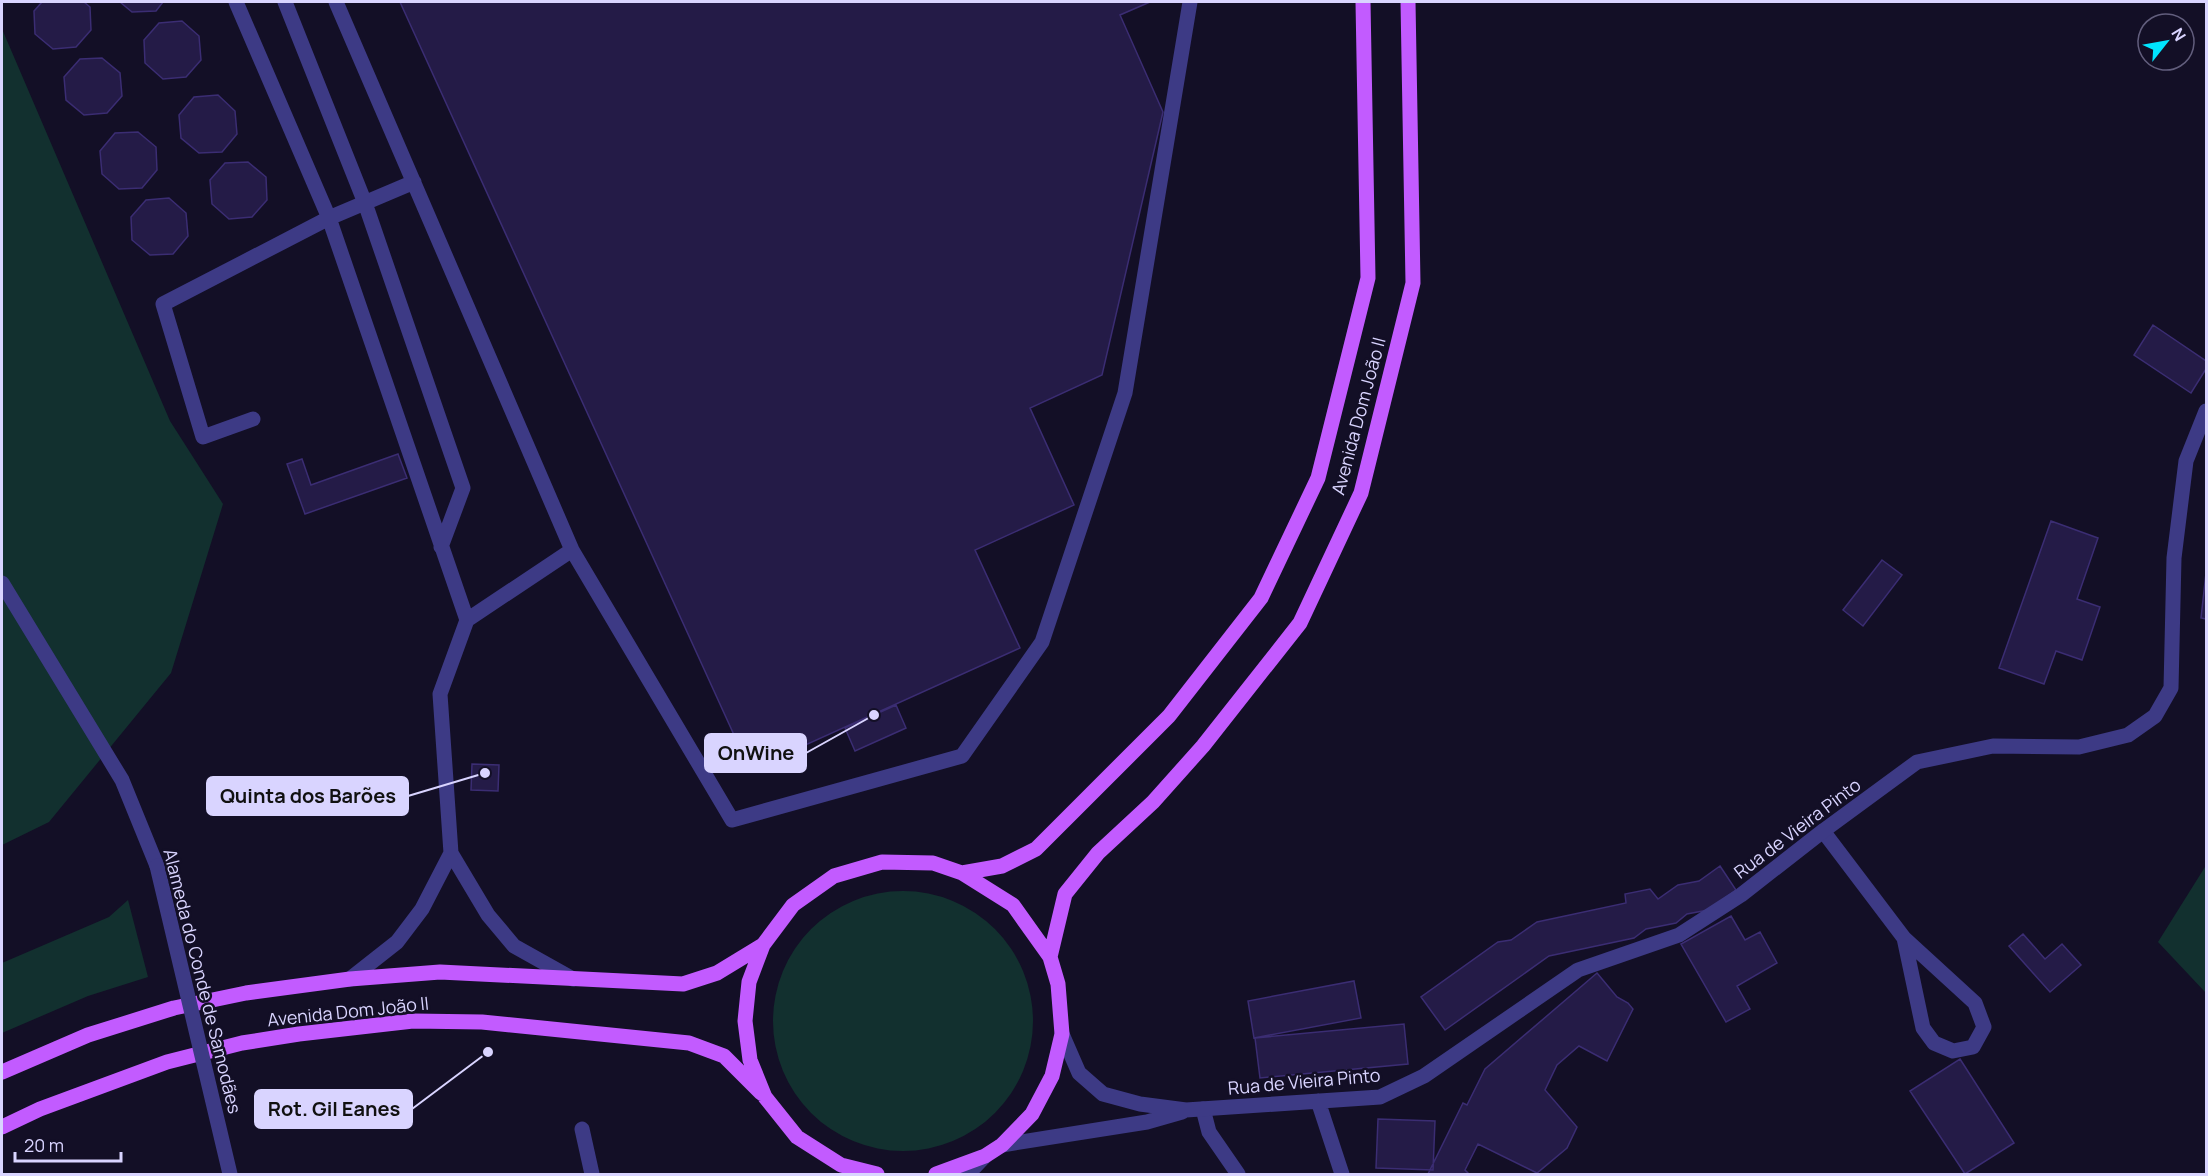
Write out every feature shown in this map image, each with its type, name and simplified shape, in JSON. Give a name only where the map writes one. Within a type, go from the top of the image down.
[{"type":"main road","name":"Avenida Dom João II","points":[[962,873],[1002,866],[1036,849],[1169,716],[1261,598],[1318,478],[1368,278],[1363,2]]},
{"type":"main road","name":"Avenida Dom João II","points":[[1050,957],[1065,894],[1098,853],[1153,802],[1203,746],[1300,623],[1361,493],[1413,283],[1408,2]]},
{"type":"main road","points":[[877,1174],[841,1165],[797,1137],[765,1097],[750,1060],[745,1021],[749,982],[763,945],[793,905],[834,876],[882,862],[933,863],[962,873],[1013,905],[1050,957],[1058,984],[1062,1034],[1052,1076],[1032,1114],[1002,1145],[985,1156],[936,1174]]},
{"type":"main road","name":"Avenida Dom João II","points":[[2,1072],[88,1035],[174,1008],[246,993],[350,979],[440,972],[683,984],[717,973],[763,945]]},
{"type":"main road","name":"Avenida Dom João II","points":[[2,1127],[40,1109],[167,1062],[242,1043],[413,1021],[482,1022],[689,1043],[724,1056],[765,1097]]},
{"type":"street","points":[[236,2],[329,218],[466,620]]},
{"type":"street","points":[[285,2],[365,203],[463,488],[441,547]]},
{"type":"street","points":[[336,2],[572,550],[732,820],[962,756],[1042,642],[1125,393],[1190,2]]},
{"type":"street","points":[[253,419],[203,437],[163,304],[329,218],[414,182]]},
{"type":"street","name":"Rua de Vieira Pinto","points":[[1062,1034],[1079,1073],[1103,1094],[1140,1104],[1186,1110],[1380,1097],[1424,1076],[1578,970],[1679,935],[1741,895],[1917,762],[1993,746],[2079,747],[2128,735],[2155,716],[2171,688],[2174,558],[2186,461],[2206,411]]},
{"type":"street","points":[[572,550],[466,620],[440,694],[451,853],[488,915],[514,946],[573,979]]},
{"type":"street","name":"Alameda do Conde de Samodães","points":[[2,583],[122,780],[157,866],[230,1174]]},
{"type":"street","points":[[1823,831],[1904,938],[1975,1003],[1984,1027],[1973,1047],[1953,1051],[1934,1043],[1923,1028],[1904,938]]},
{"type":"street","points":[[350,979],[397,942],[422,909],[451,853]]},
{"type":"street","points":[[1318,1101],[1342,1174]]},
{"type":"street","points":[[1203,1109],[1209,1132],[1238,1174]]},
{"type":"street","name":"Rua de Vieira Pinto","points":[[1002,1145],[1147,1122],[1186,1110]]},
{"type":"street","points":[[582,1128],[592,1174]]},
{"type":"street","points":[[968,1174],[985,1156]]},
{"type":"green space","points":[[2,29],[170,421],[223,504],[171,673],[49,822],[2,845]]},
{"type":"green space","points":[[2206,867],[2206,993],[2158,942]]},
{"type":"green space","points":[[903,891],[928,894],[953,901],[975,913],[995,929],[1011,949],[1023,971],[1030,996],[1033,1021],[1030,1046],[1023,1071],[1011,1093],[995,1113],[975,1129],[953,1141],[928,1148],[903,1151],[878,1148],[853,1141],[831,1129],[811,1113],[795,1093],[783,1071],[776,1046],[773,1021],[776,996],[783,971],[795,949],[811,929],[831,913],[853,901],[878,894]]},
{"type":"green space","points":[[128,900],[148,977],[88,996],[2,1033],[2,963],[109,917]]},
{"type":"building","points":[[42,2],[84,2],[90,7],[91,30],[76,47],[53,49],[35,34],[34,11]]},
{"type":"building","points":[[120,2],[163,2],[156,11],[132,12]]},
{"type":"building","points":[[400,2],[1150,2],[1120,15],[1163,112],[1102,375],[1030,408],[1074,505],[975,550],[1020,648],[750,770]]},
{"type":"building","points":[[182,21],[199,36],[201,60],[186,77],[163,79],[145,63],[144,40],[159,23]]},
{"type":"building","points":[[102,58],[120,73],[122,96],[107,113],[84,115],[66,100],[64,77],[80,59]]},
{"type":"building","points":[[218,95],[235,111],[237,134],[222,152],[199,153],[181,138],[179,115],[194,97]]},
{"type":"building","points":[[138,132],[156,147],[157,170],[142,188],[119,189],[102,174],[100,151],[115,133]]},
{"type":"building","points":[[248,162],[266,177],[267,200],[252,217],[229,219],[212,204],[210,180],[225,163]]},
{"type":"building","points":[[169,198],[186,213],[188,236],[173,254],[150,255],[132,240],[131,217],[146,200]]},
{"type":"building","points":[[2153,325],[2206,361],[2206,369],[2191,393],[2134,355]]},
{"type":"building","points":[[398,454],[407,478],[305,514],[287,464],[302,459],[311,485]]},
{"type":"building","points":[[2051,521],[2098,538],[2077,599],[2100,607],[2082,660],[2056,651],[2044,684],[1999,668]]},
{"type":"building","points":[[1882,560],[1902,575],[1863,626],[1843,610]]},
{"type":"building","points":[[2206,573],[2206,619],[2201,618]]},
{"type":"building","points":[[896,705],[906,728],[855,751],[845,728]]},
{"type":"building","points":[[472,764],[499,765],[498,791],[471,790]]},
{"type":"building","points":[[1720,866],[1736,890],[1708,910],[1687,914],[1676,923],[1646,929],[1634,938],[1549,956],[1445,1030],[1421,997],[1498,942],[1511,940],[1537,922],[1626,903],[1625,894],[1650,889],[1658,899],[1678,885],[1699,881]]},
{"type":"building","points":[[1731,916],[1745,940],[1760,932],[1777,963],[1737,986],[1750,1009],[1726,1022],[1681,944]]},
{"type":"building","points":[[2023,934],[2045,959],[2062,944],[2081,965],[2050,992],[2009,946]]},
{"type":"building","points":[[1597,973],[1617,997],[1633,1009],[1607,1061],[1579,1046],[1557,1065],[1545,1090],[1577,1127],[1567,1148],[1537,1173],[1478,1144],[1465,1170],[1469,1174],[1428,1174],[1463,1103],[1467,1105],[1485,1069]]},
{"type":"building","points":[[1354,981],[1361,1018],[1254,1038],[1248,1001]]},
{"type":"building","points":[[1404,1024],[1408,1064],[1260,1078],[1255,1038]]},
{"type":"building","points":[[1960,1059],[2014,1143],[1965,1174],[1910,1091]]},
{"type":"building","points":[[1378,1119],[1435,1121],[1433,1170],[1376,1168]]},
{"type":"place","name":"OnWine","points":[[874,715]]},
{"type":"place","name":"Quinta dos Barões","points":[[485,773]]},
{"type":"place","name":"Rot. Gil Eanes","points":[[488,1052]]}]
